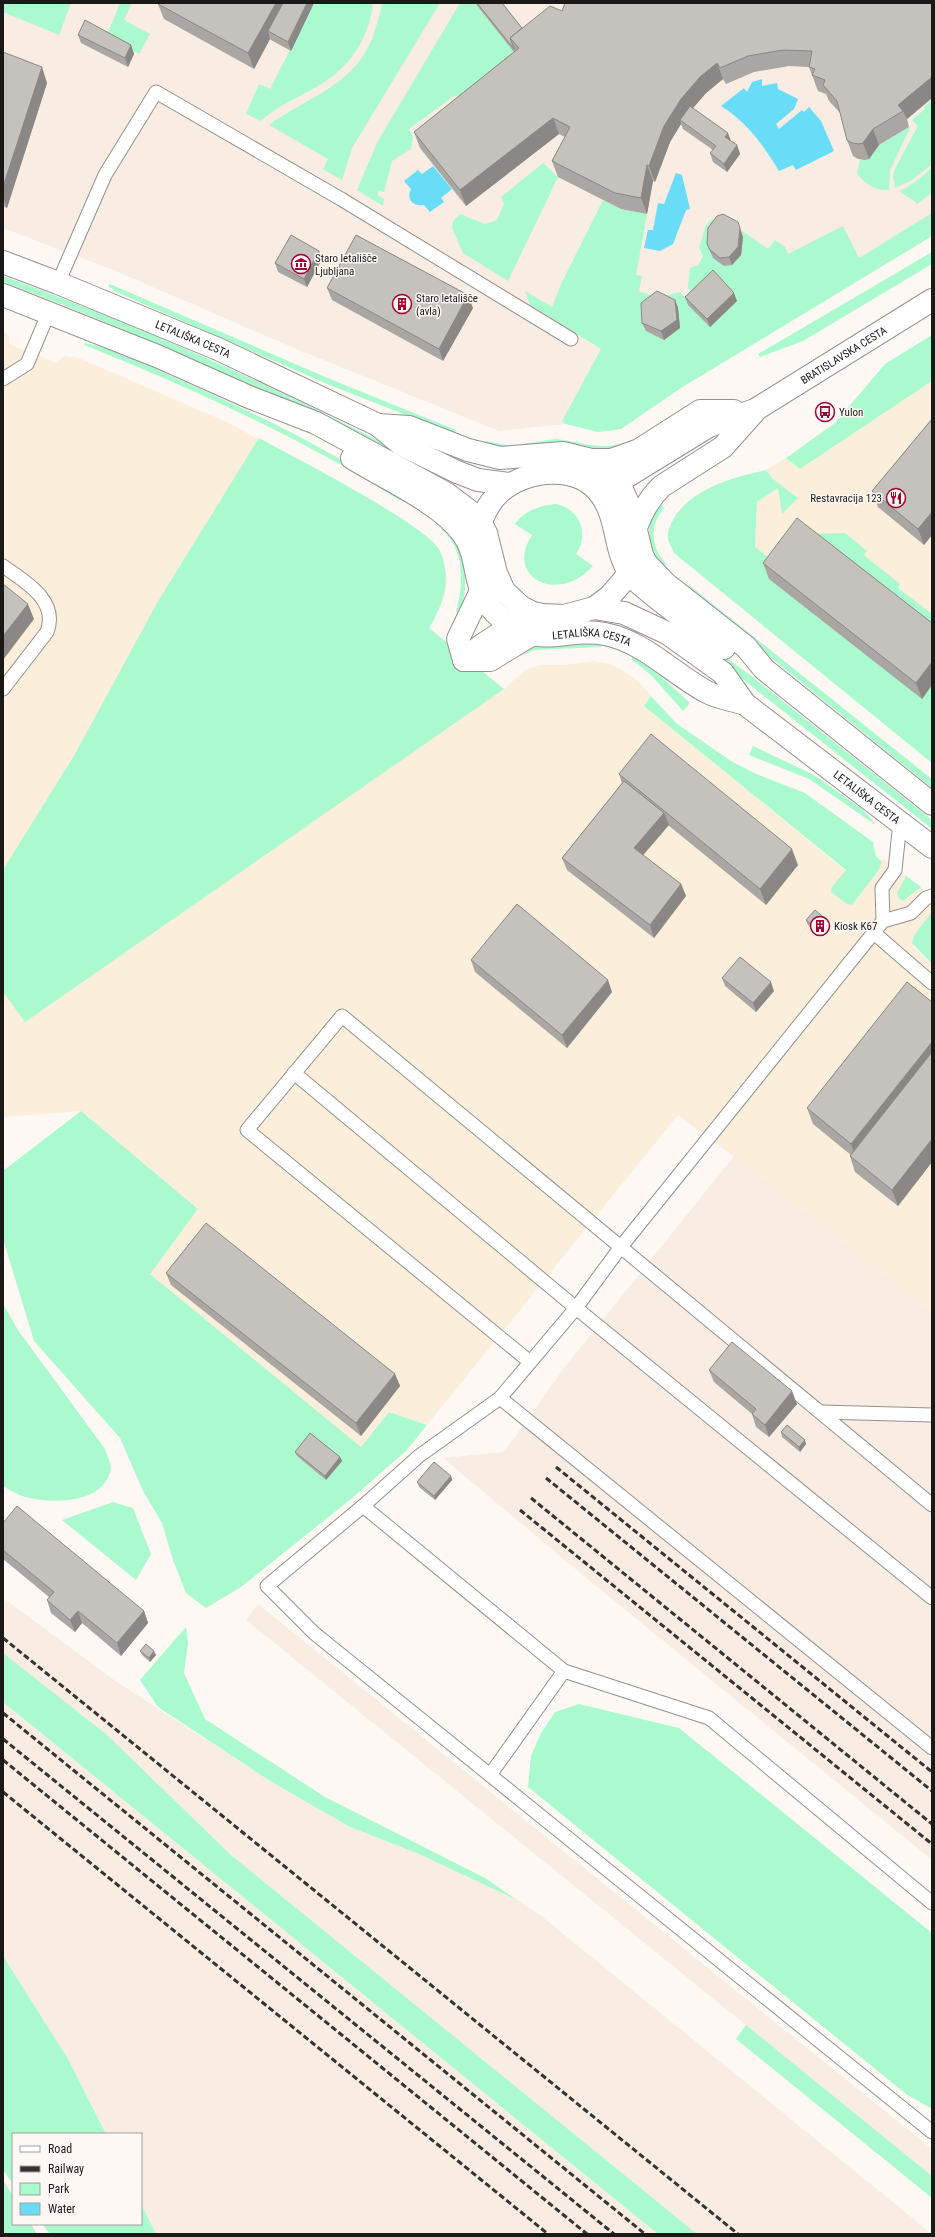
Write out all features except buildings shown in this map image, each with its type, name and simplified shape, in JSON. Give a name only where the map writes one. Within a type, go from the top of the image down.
[{"type":"main road","name":"LETALIŠKA CESTA","points":[[3,262],[218,349],[378,425],[402,446],[457,472],[478,480],[510,484]]},
{"type":"main road","name":"LETALIŠKA CESTA","points":[[3,295],[157,356],[249,397],[316,423],[447,494],[472,513],[480,522],[486,533],[496,573],[504,591],[521,606],[533,613],[564,616],[594,608],[609,597],[628,572],[638,537]]},
{"type":"main road","name":"BRATISLAVSKA CESTA","points":[[589,483],[615,480],[648,464],[709,426],[756,410],[932,300]]},
{"type":"main road","name":"LETALIŠKA CESTA","points":[[249,397],[317,440],[439,510],[453,521],[464,535],[472,551],[476,577],[481,591],[500,617],[512,625],[531,635],[545,636],[591,633],[605,634],[622,638],[708,693],[745,704]]},
{"type":"main road","name":"BRATISLAVSKA CESTA","points":[[638,537],[640,516],[655,493],[662,486],[723,447],[756,410]]},
{"type":"main road","points":[[591,460],[611,460],[639,450],[700,411],[756,410]]},
{"type":"main road","name":"LETALIŠKA CESTA","points":[[378,425],[409,427],[468,450],[492,457],[509,458],[563,453],[591,460],[615,480],[627,500],[646,563],[654,573],[746,647],[764,669],[932,804]]},
{"type":"main road","name":"LETALIŠKA CESTA","points":[[472,551],[480,522],[493,500],[510,484],[538,474],[558,473],[580,478],[589,483],[600,493],[611,513],[628,572],[656,597],[736,658],[764,669]]},
{"type":"main road","points":[[464,660],[458,639],[481,591]]},
{"type":"main road","name":"LETALIŠKA CESTA","points":[[594,608],[624,613],[667,633],[723,673],[745,704],[932,847]]},
{"type":"main road","points":[[464,660],[482,645],[533,613]]},
{"type":"main road","points":[[464,660],[490,660],[531,635]]},
{"type":"lane","points":[[58,283],[105,175],[156,92],[341,199],[571,339]]},
{"type":"lane","points":[[3,379],[27,364],[49,312]]},
{"type":"lane","points":[[3,566],[39,593],[49,607],[51,622],[47,632],[3,689]]},
{"type":"lane","points":[[883,921],[882,888],[895,870],[900,822]]},
{"type":"lane","points":[[932,896],[926,898],[912,913],[883,921],[620,1248],[576,1308],[500,1398],[418,1456],[363,1506],[267,1586],[314,1633],[932,2132]]},
{"type":"lane","points":[[874,933],[932,983]]},
{"type":"lane","points":[[530,1362],[247,1130],[342,1016],[620,1248],[821,1412],[932,1505]]},
{"type":"lane","points":[[294,1073],[576,1308],[932,1598]]},
{"type":"lane","points":[[500,1398],[932,1748]]},
{"type":"lane","points":[[821,1412],[932,1415]]},
{"type":"lane","points":[[363,1506],[564,1671],[709,1718],[932,1903]]},
{"type":"lane","points":[[490,1775],[564,1671]]},
{"type":"shaded area","points":[[3,3],[932,3],[932,236],[681,388],[621,429],[598,432],[566,424],[499,431],[294,348],[113,270],[3,228]]},
{"type":"shaded area","points":[[3,330],[9,337],[9,344],[56,363],[65,356],[79,358],[229,423],[403,519],[431,540],[440,550],[445,567],[447,582],[445,595],[429,628],[504,689],[525,670],[540,665],[564,665],[593,661],[611,664],[621,669],[640,683],[651,696],[644,706],[846,871],[832,887],[847,904],[852,905],[878,871],[883,858],[932,896],[932,912],[914,935],[913,947],[932,964],[932,1314],[763,1178],[678,1115],[427,1425],[389,1412],[361,1447],[150,1274],[198,1209],[81,1111],[3,1117]]},
{"type":"shaded area","points":[[932,381],[932,706],[755,547],[757,502],[778,488],[782,514],[798,498],[772,478],[766,470],[786,458],[800,469]]},
{"type":"shaded area","points":[[734,1156],[932,1314],[932,1860],[585,1577],[443,1458],[504,1452],[564,1368]]},
{"type":"shaded area","points":[[3,1598],[117,1682],[270,1781],[350,1827],[419,1854],[517,1900],[540,1915],[932,2234],[697,2234],[231,1855],[106,1735],[3,1653]]},
{"type":"shaded area","points":[[258,1604],[932,2149],[932,2176],[246,1620]]},
{"type":"shaded area","points":[[3,1702],[658,2234],[156,2234],[142,2206],[142,2133],[105,2133],[68,2059],[3,1956]]},
{"type":"green space","points":[[3,3],[71,3],[59,35],[3,12]]},
{"type":"green space","points":[[120,3],[132,3],[124,20],[150,34],[139,54],[107,35]]},
{"type":"green space","points":[[314,3],[373,3],[368,26],[358,48],[344,66],[326,81],[284,104],[261,121],[246,114],[259,84],[270,89]]},
{"type":"green space","points":[[382,3],[440,3],[352,148],[342,180],[323,169],[328,159],[269,125],[317,96],[346,76],[358,63],[368,48],[375,30]]},
{"type":"green space","points":[[460,3],[475,3],[524,64],[466,98],[454,96],[409,129],[413,137],[411,149],[392,161],[384,192],[378,191],[378,196],[384,199],[383,206],[357,190],[378,141]]},
{"type":"green space","points":[[932,100],[932,164],[912,180],[895,188],[893,176],[895,169],[918,126],[912,120],[925,109],[924,107]]},
{"type":"green space","points":[[911,126],[890,170],[889,190],[875,188],[864,181],[857,174],[860,160],[869,159],[879,145]]},
{"type":"green space","points":[[543,163],[558,177],[508,281],[463,253],[452,228],[453,221],[460,214],[485,224],[497,220],[504,204],[501,197]]},
{"type":"green space","points":[[932,168],[932,193],[917,204],[900,191],[914,183]]},
{"type":"green space","points":[[603,200],[621,209],[647,214],[636,275],[642,276],[639,291],[659,298],[680,292],[691,303],[697,297],[688,288],[690,268],[698,265],[703,256],[699,248],[706,225],[712,219],[719,224],[732,265],[738,258],[742,249],[743,240],[741,230],[768,249],[775,240],[785,247],[788,254],[843,226],[859,258],[932,213],[932,236],[681,388],[621,429],[598,432],[566,424],[562,421],[601,349],[530,305],[525,291],[552,307],[561,284]]},
{"type":"green space","points":[[932,252],[932,264],[803,341],[760,357],[758,354]]},
{"type":"green space","points":[[3,276],[170,342],[280,392],[440,473],[436,480],[277,399],[169,349],[59,303],[3,282]]},
{"type":"green space","points":[[110,284],[330,379],[456,430],[454,434],[327,384],[116,292],[108,286]]},
{"type":"green space","points":[[932,335],[932,381],[800,469],[786,458],[835,423],[885,364]]},
{"type":"green space","points":[[85,343],[97,345],[132,358],[266,420],[322,449],[378,481],[405,499],[399,500],[323,455],[245,415],[84,345]]},
{"type":"green space","points":[[259,438],[386,509],[411,525],[430,540],[440,551],[444,561],[446,581],[445,591],[439,610],[429,628],[504,689],[25,1022],[3,992],[3,870],[75,754],[157,603]]},
{"type":"green space","points":[[555,439],[597,446],[623,443],[625,448],[620,450],[514,450],[484,445],[486,441],[511,446]]},
{"type":"green space","points":[[766,470],[772,478],[798,498],[782,514],[778,488],[757,502],[755,547],[932,685],[932,763],[674,553],[668,539],[668,531],[678,512],[688,502],[699,494],[725,481]]},
{"type":"green space","points":[[659,502],[664,508],[656,522],[654,536],[657,551],[666,564],[663,569],[653,553],[649,536],[651,519]]},
{"type":"green space","points":[[556,504],[571,511],[577,517],[582,531],[582,538],[576,554],[593,566],[579,578],[565,584],[551,585],[539,581],[530,574],[525,563],[525,550],[532,535],[515,524],[528,512],[544,506]]},
{"type":"green space","points":[[443,526],[452,535],[458,545],[465,567],[465,591],[460,615],[456,612],[459,602],[461,579],[458,557],[455,547],[449,537],[441,529]]},
{"type":"green space","points":[[845,533],[867,551],[864,555],[900,584],[898,588],[932,614],[932,634],[803,534]]},
{"type":"green space","points":[[689,585],[932,779],[932,788],[686,589]]},
{"type":"green space","points":[[665,613],[750,675],[932,820],[932,829],[745,681],[661,618]]},
{"type":"green space","points":[[604,642],[601,647],[534,650],[515,658],[512,656],[532,647]]},
{"type":"green space","points":[[634,655],[651,667],[690,703],[683,711],[652,676],[631,659]]},
{"type":"green space","points":[[651,696],[676,723],[731,761],[754,773],[805,793],[873,842],[876,856],[882,862],[878,871],[852,905],[847,904],[831,892],[832,887],[846,870],[644,706]]},
{"type":"green space","points":[[753,746],[814,775],[862,809],[875,823],[874,824],[809,779],[749,755]]},
{"type":"green space","points":[[906,876],[921,887],[903,901],[899,899],[897,893]]},
{"type":"green space","points":[[932,912],[932,964],[912,943],[914,935]]},
{"type":"green space","points":[[81,1111],[198,1209],[150,1274],[361,1447],[389,1412],[427,1425],[407,1450],[351,1499],[241,1587],[206,1608],[186,1593],[172,1557],[162,1523],[143,1491],[120,1438],[34,1341],[3,1239],[3,1171]]},
{"type":"green space","points":[[3,1304],[18,1330],[105,1449],[111,1467],[110,1474],[104,1484],[97,1491],[78,1498],[56,1501],[22,1496],[3,1486]]},
{"type":"green space","points":[[113,1502],[133,1508],[151,1554],[136,1580],[62,1520]]},
{"type":"green space","points":[[186,1627],[188,1643],[184,1673],[205,1719],[325,1797],[485,1878],[517,1900],[419,1854],[350,1827],[270,1781],[158,1707],[140,1680]]},
{"type":"green space","points":[[3,1653],[106,1734],[231,1855],[697,2234],[658,2234],[3,1702]]},
{"type":"green space","points":[[579,1704],[679,1728],[932,1933],[932,2109],[906,2094],[528,1787],[531,1756],[541,1733],[555,1712]]},
{"type":"green space","points":[[3,1956],[68,2059],[105,2133],[12,2133],[12,2183],[3,2170]]},
{"type":"green space","points":[[746,2025],[932,2176],[932,2198],[736,2039]]},
{"type":"green space","points":[[3,2180],[12,2194],[12,2225],[32,2225],[37,2234],[3,2234]]},
{"type":"green space","points":[[142,2206],[156,2234],[50,2234],[43,2225],[142,2225]]},
{"type":"water","points":[[762,79],[762,86],[777,83],[778,89],[798,99],[794,109],[776,124],[779,129],[802,110],[804,112],[809,107],[821,121],[834,151],[796,170],[793,165],[779,171],[767,152],[747,127],[721,106],[744,88],[747,92],[752,82]]},
{"type":"water","points":[[433,166],[452,189],[441,198],[444,202],[430,212],[424,205],[417,205],[412,202],[409,196],[411,189],[404,181],[418,170],[422,174]]},
{"type":"water","points":[[676,173],[682,175],[690,209],[686,210],[673,244],[660,251],[644,248],[648,230],[653,230],[658,203],[664,204]]},
{"type":"railway","points":[[556,1467],[932,1772]]},
{"type":"railway","points":[[546,1478],[932,1791]]},
{"type":"railway","points":[[531,1498],[932,1824]]},
{"type":"railway","points":[[520,1510],[932,1844]]},
{"type":"railway","points":[[3,1638],[738,2234]]},
{"type":"railway","points":[[3,1713],[645,2234]]},
{"type":"railway","points":[[3,1739],[614,2234]]},
{"type":"railway","points":[[3,1760],[587,2234]]},
{"type":"railway","points":[[3,1792],[548,2234]]},
{"type":"place","name":"Staro letališče Ljubljana","points":[[301,264]]},
{"type":"place","name":"Staro letališče (avla)","points":[[402,304]]},
{"type":"place","name":"Yulon","points":[[825,412]]},
{"type":"place","name":"Restavracija 123","points":[[896,498]]},
{"type":"place","name":"Kiosk K67","points":[[820,926]]}]
